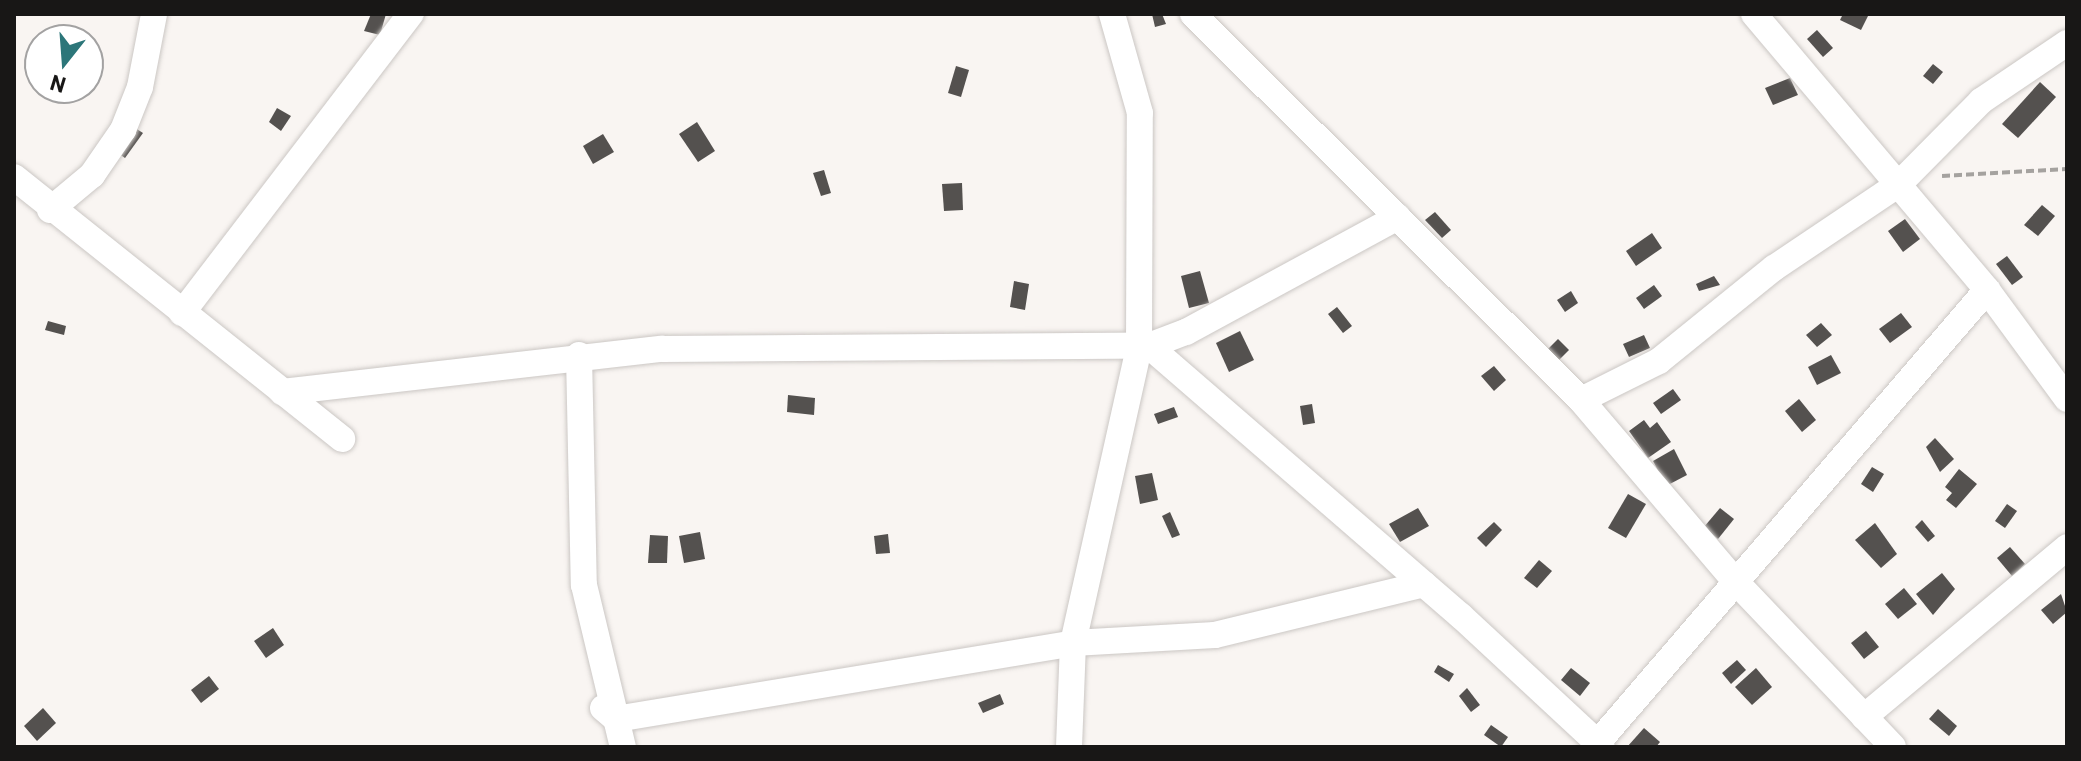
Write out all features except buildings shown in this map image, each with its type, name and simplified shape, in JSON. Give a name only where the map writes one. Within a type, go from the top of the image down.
[{"type":"street","points":[[50,210],[92,175],[123,130],[140,87],[154,14]]},
{"type":"street","points":[[182,313],[411,14]]},
{"type":"street","points":[[1069,747],[1073,643],[1144,346],[1140,113],[1112,14]]},
{"type":"street","points":[[1193,14],[1581,400],[1735,581],[1893,747]]},
{"type":"street","points":[[1754,14],[1987,290],[2067,399]]},
{"type":"street","points":[[1581,400],[1659,361],[1774,268],[1899,184],[1981,101],[2067,43]]},
{"type":"street","points":[[14,177],[50,210],[342,439]]},
{"type":"street","points":[[282,392],[579,355],[662,349],[1144,346],[1186,332],[1398,217]]},
{"type":"street","points":[[1144,346],[1424,584],[1598,746],[1735,581],[1987,290]]},
{"type":"street","points":[[579,355],[584,585],[610,713],[623,747]]},
{"type":"street","points":[[1864,717],[2067,547]]},
{"type":"street","points":[[610,713],[1073,643],[1215,635],[1424,584]]},
{"type":"path","points":[[1899,184],[1959,173],[2067,169]]}]
